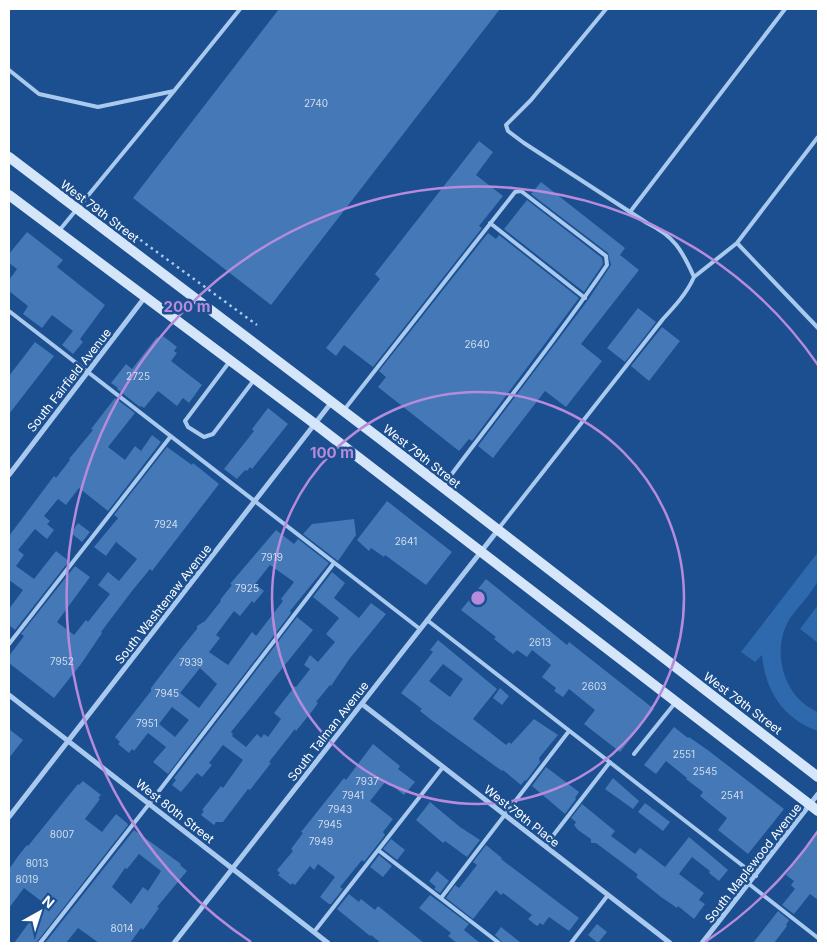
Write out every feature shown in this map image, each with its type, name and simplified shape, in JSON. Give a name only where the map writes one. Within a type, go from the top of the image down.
[{"type":"main road","name":"West 79th Street","points":[[9,157],[343,411],[818,777]]},
{"type":"main road","points":[[9,195],[315,424],[814,808]]},
{"type":"street","name":"South Fairfield Avenue","points":[[9,475],[145,297]]},
{"type":"street","name":"South Washtenaw Avenue","points":[[9,816],[332,403]]},
{"type":"street","name":"South Talman Avenue","points":[[174,943],[498,530]]},
{"type":"street","name":"West 80th Street","points":[[9,695],[328,943]]},
{"type":"street","name":"West 79th Place","points":[[362,704],[670,943]]},
{"type":"street","name":"South Maplewood Avenue","points":[[702,943],[814,808],[818,794]]},
{"type":"lane","points":[[58,232],[240,9]]},
{"type":"lane","points":[[606,9],[531,100],[506,125],[508,131],[515,137],[630,212],[663,231],[676,242],[694,276]]},
{"type":"lane","points":[[630,212],[785,9]]},
{"type":"lane","points":[[9,70],[40,94],[98,107],[174,91]]},
{"type":"lane","points":[[498,530],[676,305],[688,289],[694,276],[737,243],[818,137]]},
{"type":"lane","points":[[343,411],[515,192],[521,191],[606,256],[607,265],[585,298],[442,487]]},
{"type":"lane","points":[[490,223],[585,298]]},
{"type":"lane","points":[[737,243],[818,328]]},
{"type":"lane","points":[[9,310],[420,629]]},
{"type":"lane","points":[[230,361],[186,421],[188,427],[204,437],[213,434],[255,379]]},
{"type":"lane","points":[[9,644],[171,436]]},
{"type":"lane","points":[[40,943],[334,563]]},
{"type":"lane","points":[[427,620],[756,876]]},
{"type":"lane","points":[[634,754],[676,702]]},
{"type":"lane","points":[[441,898],[569,731]]},
{"type":"lane","points":[[545,846],[610,762]]},
{"type":"lane","points":[[314,932],[442,767]]},
{"type":"lane","points":[[378,850],[499,943]]},
{"type":"lane","points":[[749,884],[818,938]]},
{"type":"lane","points":[[571,943],[608,896]]},
{"type":"path","points":[[132,234],[258,325]]},
{"type":"shaded area","points":[[818,552],[819,573],[817,583],[789,620],[781,645],[781,659],[789,685],[796,696],[818,712],[818,731],[795,719],[778,702],[767,680],[762,655],[755,662],[741,652]]},
{"type":"shaded area","points":[[818,605],[818,643],[800,629]]},
{"type":"building","points":[[279,9],[500,9],[271,305],[133,198]]},
{"type":"building","points":[[479,141],[493,152],[476,175],[503,196],[479,226],[482,228],[373,367],[344,345],[336,356],[326,348],[380,279],[375,274]]},
{"type":"building","points":[[541,182],[625,248],[620,255],[639,270],[581,344],[602,361],[566,407],[545,391],[493,458],[478,446],[588,300],[611,265],[608,253],[531,194]]},
{"type":"building","points":[[527,200],[602,258],[603,264],[584,292],[504,229]]},
{"type":"building","points":[[27,232],[63,260],[57,267],[105,305],[80,339],[83,342],[73,354],[62,345],[73,331],[52,315],[42,328],[23,314],[28,306],[9,291],[9,280],[17,269],[9,263],[9,254]]},
{"type":"building","points":[[488,233],[496,239],[499,235],[579,298],[472,441],[469,439],[459,451],[378,387],[386,377],[379,371]]},
{"type":"building","points":[[638,308],[656,322],[625,362],[607,348]]},
{"type":"building","points":[[662,327],[680,341],[649,381],[631,366]]},
{"type":"building","points":[[163,336],[177,347],[174,351],[177,353],[171,361],[202,385],[189,403],[183,398],[177,406],[158,391],[144,408],[140,407],[111,383],[126,364],[132,369],[157,337],[160,340]]},
{"type":"building","points":[[35,342],[54,356],[9,414],[9,376]]},
{"type":"building","points":[[115,398],[135,413],[108,447],[125,460],[135,446],[141,451],[152,435],[161,442],[108,511],[79,488],[66,505],[58,499],[44,516],[50,521],[47,524],[54,530],[47,539],[35,529],[18,550],[24,555],[16,566],[34,579],[56,551],[69,561],[15,630],[9,625],[9,609],[23,590],[9,580],[9,536],[54,476],[56,478],[70,460]]},
{"type":"building","points":[[268,408],[288,424],[252,469],[250,467],[247,471],[245,470],[237,479],[224,469],[254,431],[252,429]]},
{"type":"building","points":[[167,447],[192,465],[193,463],[219,484],[152,571],[150,569],[132,591],[101,632],[81,664],[54,698],[9,663],[9,656],[24,636],[21,634],[75,566],[90,577],[57,622],[74,635],[86,620],[88,622],[110,594],[98,585],[108,572],[119,581],[137,559],[116,542],[106,556],[94,547],[118,518],[114,515]]},
{"type":"building","points":[[387,501],[452,552],[426,585],[385,555],[384,557],[371,548],[369,551],[357,540]]},
{"type":"building","points":[[354,519],[356,535],[338,561],[303,534],[312,524]]},
{"type":"building","points":[[78,523],[90,532],[82,542],[71,533]]},
{"type":"building","points":[[276,530],[294,544],[298,539],[329,563],[290,611],[291,613],[168,774],[153,762],[166,747],[148,733],[134,751],[132,749],[129,753],[118,744],[120,742],[115,737],[197,629],[197,626],[205,621],[221,601],[232,585],[230,584]],"holes":[[[270,565],[294,582],[281,599],[283,601],[256,636],[252,632],[228,665],[209,652],[220,638],[216,635],[234,611],[240,616],[252,601],[254,603],[264,591],[255,584]],[[200,668],[217,684],[199,708],[180,693]],[[172,707],[189,720],[175,737],[159,724]]]},
{"type":"building","points":[[332,572],[345,583],[334,598],[359,618],[371,603],[386,614],[350,658],[331,686],[316,702],[318,703],[313,710],[269,762],[271,763],[250,790],[248,789],[223,822],[216,822],[214,825],[201,815],[204,811],[202,810],[221,786],[223,788],[243,760],[223,745],[209,763],[212,765],[202,777],[197,773],[181,792],[172,785],[176,780],[174,778],[297,617],[313,630],[231,732],[232,736],[246,747],[257,734],[261,738],[264,734],[268,737],[281,719],[274,713],[310,669],[304,665],[310,655],[318,662],[335,642],[326,634],[339,618],[313,597]]},
{"type":"building","points":[[486,579],[567,645],[569,642],[654,709],[620,752],[584,724],[595,710],[569,689],[563,697],[554,691],[556,688],[542,677],[551,665],[532,650],[527,657],[517,650],[513,654],[494,639],[496,637],[461,610]]},
{"type":"building","points":[[438,640],[497,689],[473,719],[506,745],[509,742],[511,744],[534,719],[558,735],[539,758],[540,762],[526,781],[521,785],[503,770],[430,719],[420,711],[422,709],[401,693],[433,652],[430,650]],"holes":[[[443,664],[463,679],[450,697],[429,681]]]},
{"type":"building","points":[[500,688],[509,696],[502,705],[493,698]]},
{"type":"building","points":[[674,727],[709,751],[784,809],[748,854],[718,830],[727,818],[700,796],[703,792],[687,778],[666,761],[656,774],[644,765]]},
{"type":"building","points":[[9,729],[23,740],[9,758]]},
{"type":"building","points":[[373,744],[400,766],[398,769],[415,782],[404,795],[386,781],[370,801],[393,819],[383,832],[385,835],[364,862],[362,860],[340,887],[343,889],[329,904],[320,897],[335,877],[318,864],[314,870],[310,866],[295,885],[292,883],[291,885],[278,875],[280,873],[277,870],[293,851],[291,849],[303,833],[301,832],[344,778],[346,780]]},
{"type":"building","points":[[546,767],[579,792],[565,814],[532,786]]},
{"type":"building","points":[[613,778],[639,801],[633,809],[605,789]]},
{"type":"building","points":[[83,781],[101,795],[85,819],[102,832],[116,814],[128,825],[36,943],[14,943],[45,904],[24,888],[9,908],[9,869],[78,784]]},
{"type":"building","points":[[430,802],[460,827],[480,840],[467,857],[445,841],[443,843],[416,820]]},
{"type":"building","points":[[645,803],[670,822],[663,831],[638,812]]},
{"type":"building","points":[[582,804],[615,831],[611,836],[635,854],[640,848],[665,867],[689,837],[728,870],[719,881],[692,857],[679,874],[704,893],[699,900],[705,904],[694,919],[678,906],[677,908],[661,897],[636,877],[638,875],[636,873],[596,843],[591,843],[591,839],[578,830],[574,825],[576,822],[571,818]]},
{"type":"building","points":[[134,830],[181,864],[187,871],[157,907],[159,908],[143,930],[141,928],[130,943],[99,943],[78,928],[66,943],[45,943]],"holes":[[[139,854],[161,871],[148,891],[143,887],[131,904],[112,887],[125,868],[127,869]]]},
{"type":"building","points":[[818,833],[818,900],[810,894],[794,914],[782,905],[795,889],[791,885],[794,881],[786,875]]},
{"type":"building","points":[[391,839],[405,850],[397,860],[383,849]]},
{"type":"building","points":[[486,845],[501,859],[579,918],[569,931],[549,917],[543,925],[540,923],[537,926],[528,919],[532,915],[503,893],[501,895],[496,890],[473,919],[446,898],[455,885],[459,888],[477,865],[473,862]]},
{"type":"building","points":[[379,855],[392,866],[383,877],[370,867]]},
{"type":"building","points":[[437,871],[449,881],[440,893],[434,889],[436,887],[429,881]]},
{"type":"building","points":[[349,894],[359,902],[361,899],[375,910],[378,906],[424,943],[381,943],[370,936],[337,909]]},
{"type":"building","points":[[430,895],[469,924],[464,930],[480,943],[457,943],[448,936],[451,933],[419,908]]},
{"type":"building","points":[[778,911],[789,920],[787,926],[774,943],[753,943]]},
{"type":"building","points":[[597,924],[607,932],[598,943],[588,935]]},
{"type":"building","points":[[501,927],[521,943],[503,943],[495,935]]}]
